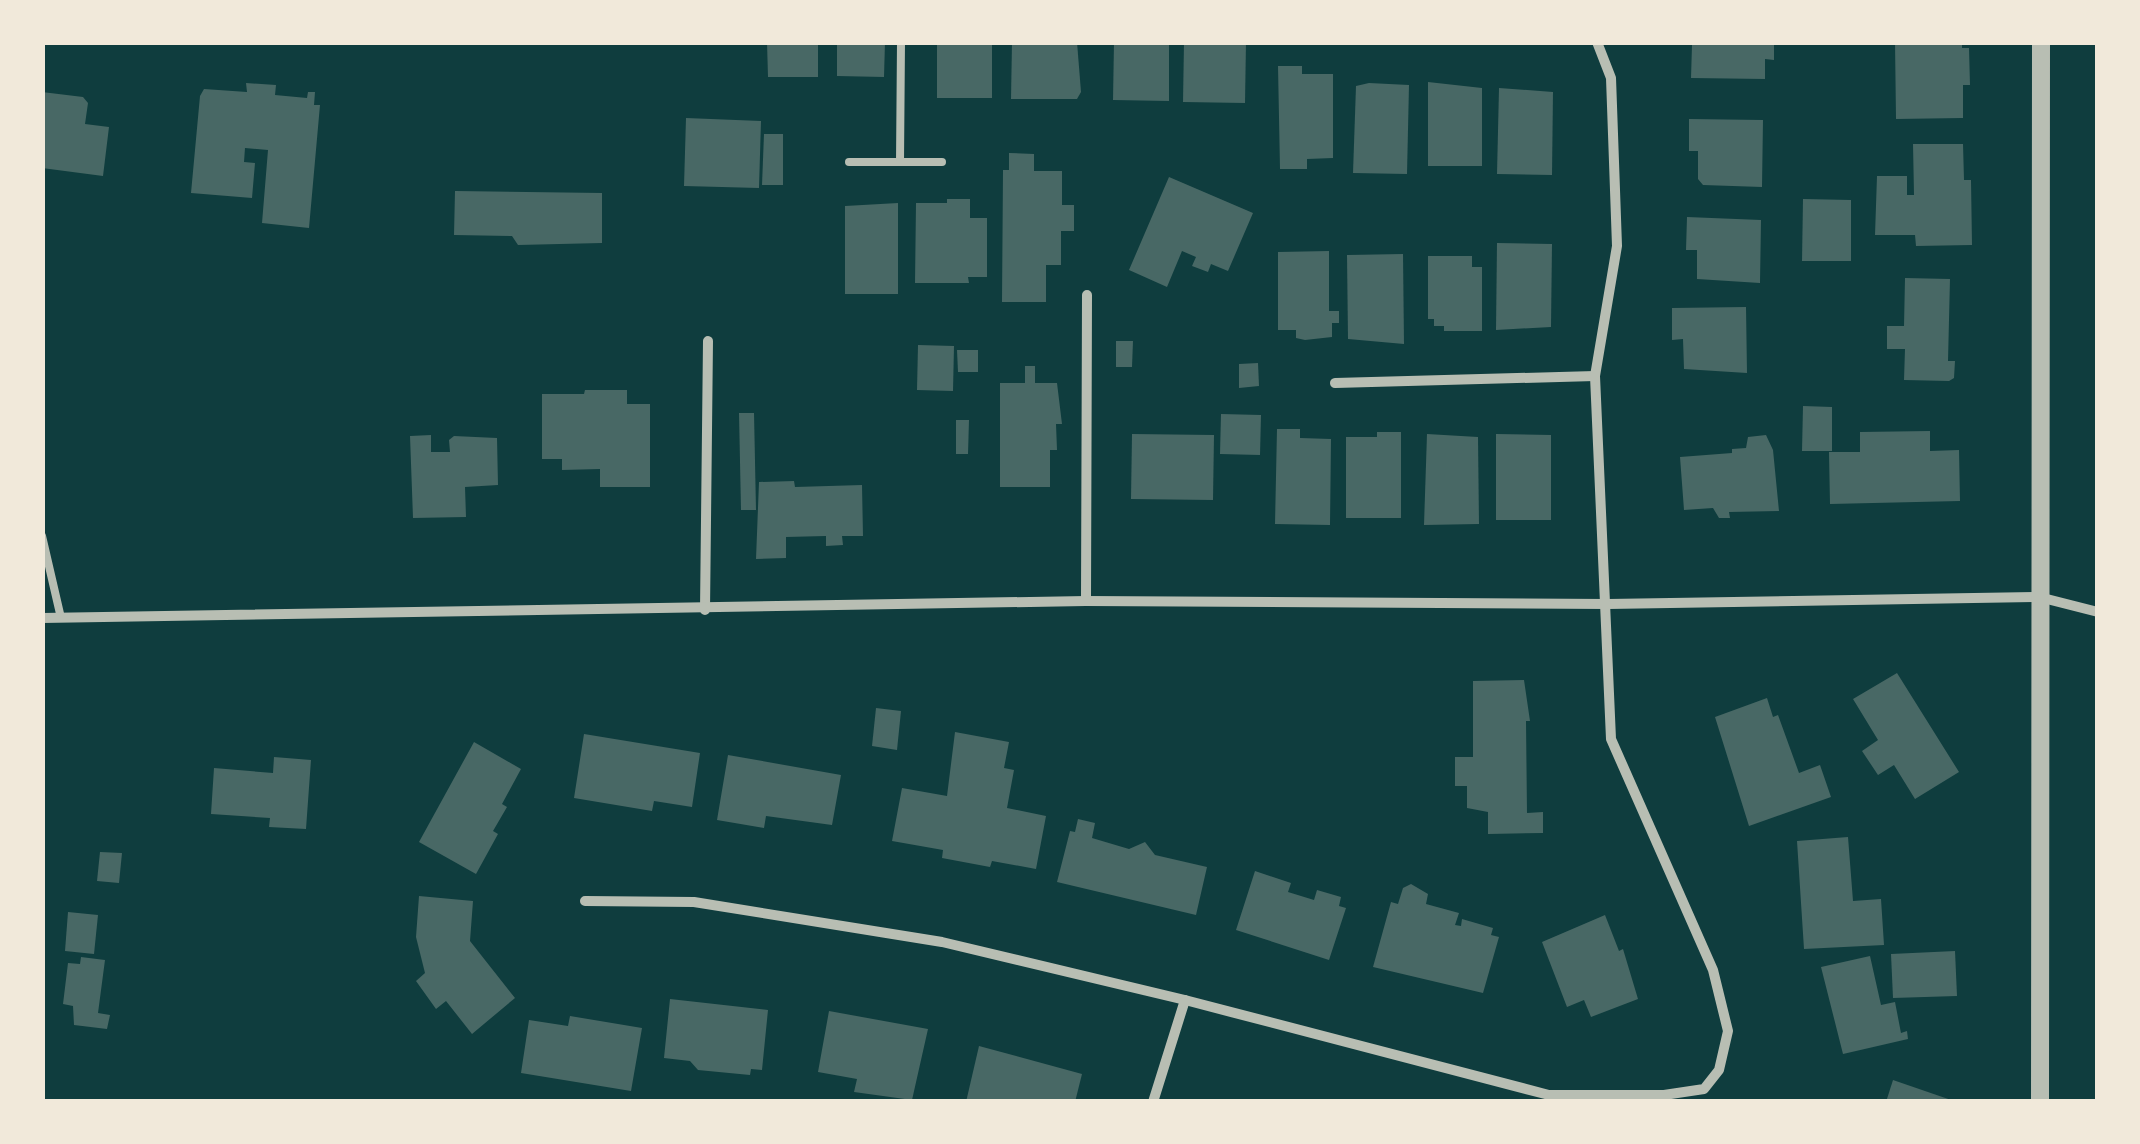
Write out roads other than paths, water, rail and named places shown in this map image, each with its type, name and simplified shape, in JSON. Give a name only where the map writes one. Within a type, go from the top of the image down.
[{"type":"street","points":[[2040,1102],[2041,42]]},
{"type":"street","points":[[585,900],[694,902],[942,942],[1549,1095],[1664,1096],[1704,1089],[1719,1070],[1728,1031],[1712,970],[1612,739],[1595,376],[1616,246],[1612,78],[1598,44]]},
{"type":"street","points":[[1086,601],[1087,295]]},
{"type":"street","points":[[704,610],[708,340]]},
{"type":"street","points":[[1336,383],[1595,376]]},
{"type":"street","points":[[42,618],[1086,601],[1608,604],[2039,597],[2098,612]]},
{"type":"street","points":[[1153,1102],[1184,1000]]},
{"type":"lane","points":[[900,162],[901,42]]},
{"type":"lane","points":[[850,162],[942,162]]},
{"type":"lane","points":[[42,536],[61,618]]}]
